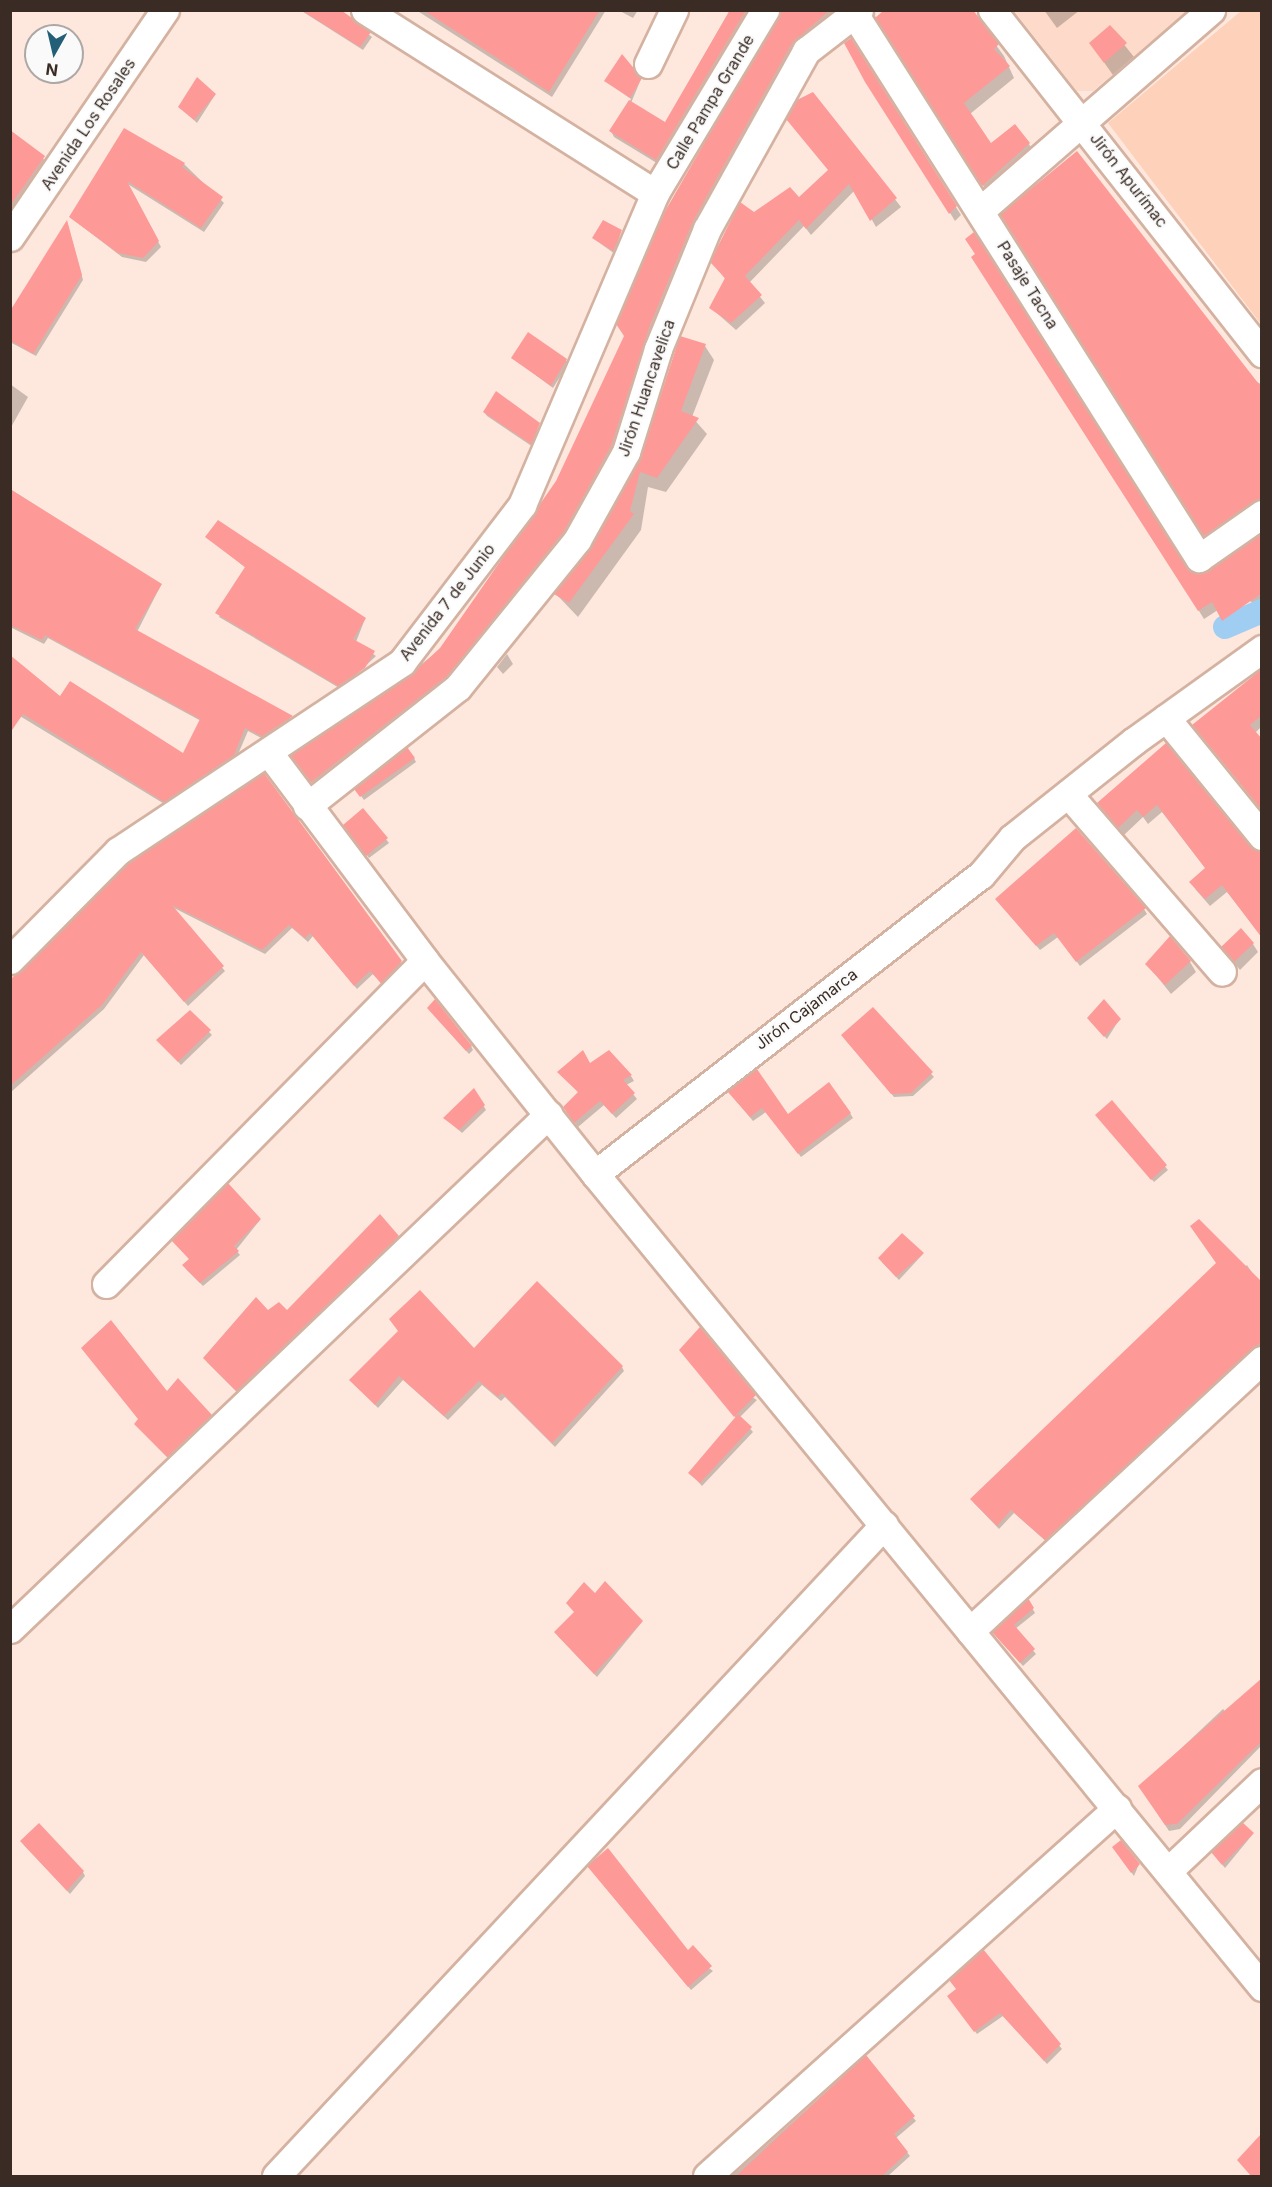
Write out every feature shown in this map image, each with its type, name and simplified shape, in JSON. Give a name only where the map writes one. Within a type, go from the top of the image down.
[{"type":"street","name":"Avenida Los Rosales","points":[[10,237],[165,10]]},
{"type":"street","points":[[365,10],[655,193]]},
{"type":"street","points":[[648,64],[674,10]]},
{"type":"street","name":"Calle Pampa Grande","points":[[655,193],[765,10]]},
{"type":"street","name":"Jirón Apurímac","points":[[992,10],[1083,121],[1262,352]]},
{"type":"street","points":[[981,210],[1211,10]]},
{"type":"street","name":"Pasaje Tacna","points":[[857,13],[1199,558],[1262,514]]},
{"type":"street","name":"Jirón Huancavelica","points":[[307,806],[458,687],[577,540],[626,452],[658,349],[706,229],[806,51],[857,13]]},
{"type":"street","name":"Avenida 7 de Junio","points":[[10,960],[118,851],[269,753],[402,662],[522,505],[655,193]]},
{"type":"street","name":"Jirón Cajamarca","points":[[596,1174],[981,876],[1012,838],[1166,718],[1262,649]]},
{"type":"street","points":[[1166,718],[1262,836]]},
{"type":"street","points":[[269,753],[425,961],[596,1174],[1262,1987]]},
{"type":"street","points":[[1068,794],[1222,972]]},
{"type":"street","points":[[106,1284],[425,961]]},
{"type":"street","points":[[10,1629],[549,1113]]},
{"type":"street","points":[[970,1631],[1262,1360]]},
{"type":"street","points":[[276,2176],[884,1525]]},
{"type":"street","points":[[1168,1871],[1262,1782]]},
{"type":"street","points":[[707,2176],[1117,1808]]},
{"type":"shaded area","points":[[1014,11],[1187,11],[1093,91],[1077,91]]},
{"type":"shaded area","points":[[1241,11],[1261,11],[1261,324],[1108,123]]},
{"type":"building","points":[[301,10],[341,10],[371,32],[360,47]]},
{"type":"building","points":[[423,10],[600,10],[549,92]]},
{"type":"building","points":[[730,10],[746,10],[656,160],[609,131],[629,100],[665,122]]},
{"type":"building","points":[[781,10],[830,10],[792,43],[693,221],[650,325],[611,446],[564,531],[447,676],[311,782],[290,755],[411,675],[440,648],[556,481],[624,336],[616,324],[664,213]]},
{"type":"building","points":[[884,10],[973,10],[999,44],[994,49],[1010,66],[964,103],[991,143],[1015,124],[1030,143],[982,186],[875,18]]},
{"type":"building","points":[[1110,25],[1127,43],[1104,63],[1089,43]]},
{"type":"building","points":[[851,38],[957,206],[949,214],[865,82],[844,43]]},
{"type":"building","points":[[622,54],[642,78],[630,98],[604,81]]},
{"type":"building","points":[[197,77],[216,94],[194,120],[178,107]]},
{"type":"building","points":[[813,92],[897,198],[870,221],[849,184],[806,229],[799,220],[745,276],[762,295],[731,323],[709,308],[725,278],[710,262],[740,202],[754,212],[790,187],[799,197],[828,170],[786,119],[797,100]]},
{"type":"building","points":[[124,128],[185,163],[182,167],[223,197],[201,228],[127,181],[159,241],[143,258],[118,253],[69,217]]},
{"type":"building","points":[[10,130],[45,156],[10,206]]},
{"type":"building","points":[[1077,151],[1262,388],[1262,498],[1203,536],[1000,214]]},
{"type":"building","points":[[67,220],[82,275],[33,354],[10,340],[10,311]]},
{"type":"building","points":[[603,220],[622,230],[613,251],[592,238]]},
{"type":"building","points":[[974,232],[1186,566],[1192,572],[1207,571],[1262,534],[1262,593],[1222,621],[1212,602],[1198,611],[971,257],[975,254],[965,239]]},
{"type":"building","points":[[528,332],[567,359],[551,386],[511,358]]},
{"type":"building","points":[[680,336],[706,344],[681,411],[699,418],[657,478],[640,472],[630,511],[634,514],[569,603],[554,594],[591,548],[640,459]]},
{"type":"building","points":[[496,391],[540,423],[531,444],[483,412]]},
{"type":"building","points":[[10,489],[162,584],[135,629],[293,716],[262,736],[245,728],[234,755],[164,802],[23,714],[10,733],[10,655],[60,696],[70,681],[183,753],[200,719],[45,635],[42,640],[10,625]]},
{"type":"building","points":[[218,520],[366,618],[353,639],[375,651],[365,668],[338,686],[215,613],[245,567],[205,537]]},
{"type":"building","points":[[1262,669],[1262,715],[1250,725],[1262,739],[1262,810],[1192,725]]},
{"type":"building","points":[[1166,743],[1250,846],[1262,851],[1262,938],[1222,885],[1205,899],[1189,882],[1205,868],[1157,805],[1143,817],[1137,810],[1118,828],[1097,803]]},
{"type":"building","points":[[407,747],[415,758],[360,797],[354,789]]},
{"type":"building","points":[[264,773],[402,961],[381,983],[370,971],[354,986],[310,933],[305,938],[289,925],[262,950],[172,905],[224,966],[184,1002],[141,952],[102,1005],[10,1086],[10,980],[128,863]]},
{"type":"building","points":[[363,808],[388,838],[366,856],[343,825]]},
{"type":"building","points":[[1076,828],[1146,908],[1076,962],[1054,933],[1036,946],[995,899]]},
{"type":"building","points":[[1241,928],[1254,943],[1234,962],[1221,947]]},
{"type":"building","points":[[1170,936],[1191,961],[1165,985],[1145,964]]},
{"type":"building","points":[[435,999],[472,1046],[466,1051],[427,1008]]},
{"type":"building","points":[[1104,999],[1121,1019],[1104,1037],[1087,1018]]},
{"type":"building","points":[[873,1007],[933,1072],[911,1093],[891,1094],[841,1035]]},
{"type":"building","points":[[190,1010],[211,1030],[178,1062],[156,1040]]},
{"type":"building","points":[[583,1050],[590,1063],[609,1050],[632,1075],[623,1080],[635,1093],[612,1114],[600,1101],[574,1123],[563,1107],[578,1092],[557,1072]]},
{"type":"building","points":[[757,1069],[788,1114],[829,1082],[851,1113],[798,1154],[762,1108],[750,1117],[727,1091]]},
{"type":"building","points":[[474,1088],[485,1105],[459,1130],[443,1118]]},
{"type":"building","points":[[1112,1100],[1167,1165],[1151,1180],[1095,1115]]},
{"type":"building","points":[[228,1183],[261,1219],[234,1246],[239,1251],[200,1283],[182,1265],[189,1259],[171,1240]]},
{"type":"building","points":[[380,1214],[399,1236],[236,1391],[203,1358],[256,1297],[268,1310],[279,1302],[287,1310]]},
{"type":"building","points":[[1199,1219],[1262,1282],[1262,1341],[1045,1540],[1011,1510],[997,1526],[970,1499],[1216,1263],[1190,1226]]},
{"type":"building","points":[[902,1233],[924,1253],[896,1277],[878,1258]]},
{"type":"building","points":[[537,1281],[623,1366],[552,1443],[502,1393],[498,1397],[479,1381],[444,1416],[399,1376],[375,1405],[349,1380],[398,1331],[389,1319],[420,1290],[474,1348]]},
{"type":"building","points":[[111,1320],[167,1391],[178,1378],[212,1415],[167,1457],[134,1424],[138,1419],[81,1348]]},
{"type":"building","points":[[700,1327],[756,1395],[734,1417],[679,1350]]},
{"type":"building","points":[[738,1414],[752,1427],[700,1483],[688,1473]]},
{"type":"building","points":[[605,1581],[643,1621],[594,1674],[554,1632],[574,1612],[566,1603],[584,1582],[595,1593]]},
{"type":"building","points":[[1028,1598],[1034,1608],[1014,1625],[1035,1649],[1020,1663],[992,1632]]},
{"type":"building","points":[[1262,1678],[1262,1741],[1177,1824],[1165,1825],[1138,1786]]},
{"type":"building","points":[[1242,1822],[1254,1833],[1222,1865],[1211,1852]]},
{"type":"building","points":[[39,1823],[84,1871],[67,1891],[20,1841]]},
{"type":"building","points":[[1121,1840],[1140,1864],[1131,1873],[1112,1847]]},
{"type":"building","points":[[608,1848],[688,1950],[693,1945],[712,1966],[688,1987],[587,1866]]},
{"type":"building","points":[[983,1949],[1061,2044],[1044,2061],[1000,2013],[974,2032],[947,1996],[956,1989],[949,1980]]},
{"type":"building","points":[[866,2055],[915,2116],[894,2134],[908,2152],[882,2176],[736,2176]]},
{"type":"building","points":[[1262,2133],[1262,2176],[1251,2176],[1237,2160]]},
{"type":"waterway","points":[[1225,627],[1262,611]]}]
